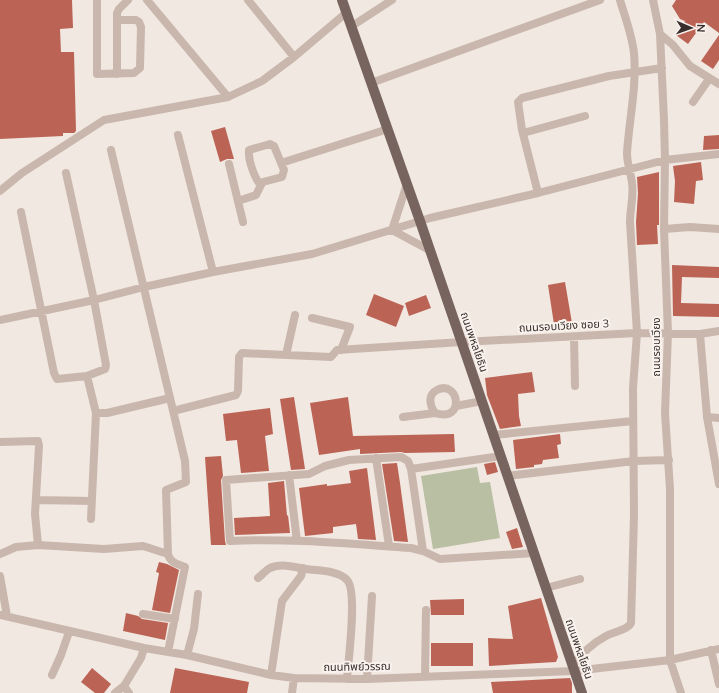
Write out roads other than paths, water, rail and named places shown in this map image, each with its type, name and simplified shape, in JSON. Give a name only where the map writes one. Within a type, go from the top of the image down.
[{"type":"main road","name":"ถนนพหลโยธิน","points":[[342,0],[462,342],[582,693]]},
{"type":"street","points":[[97,0],[97,74],[134,73],[140,68],[139,22],[136,20],[117,20]]},
{"type":"street","points":[[117,74],[117,20],[119,9],[128,0]]},
{"type":"street","points":[[147,0],[228,96]]},
{"type":"street","points":[[248,0],[294,57]]},
{"type":"street","points":[[352,26],[392,0]]},
{"type":"street","points":[[371,83],[600,0]]},
{"type":"street","points":[[573,668],[589,646],[630,625],[634,515],[633,388],[637,333],[630,222],[630,210],[633,198],[632,182],[627,155],[634,90],[634,52],[620,0]]},
{"type":"street","name":"ถนนรอบเวียง","points":[[653,0],[660,34],[665,160],[664,229],[668,333],[665,413],[670,489],[670,660],[681,693]]},
{"type":"street","points":[[0,190],[22,173],[104,120],[228,96],[262,81],[294,57],[346,13]]},
{"type":"street","points":[[660,34],[673,45],[690,66],[708,79],[719,84]]},
{"type":"street","points":[[538,194],[523,133],[518,102],[522,98],[609,76],[662,68]]},
{"type":"street","points":[[692,102],[708,79]]},
{"type":"street","points":[[523,133],[586,116]]},
{"type":"street","points":[[281,163],[388,129]]},
{"type":"street","points":[[178,135],[213,272]]},
{"type":"street","points":[[272,144],[284,170],[282,177],[262,183],[257,181],[249,156],[249,150],[272,144]]},
{"type":"street","points":[[111,150],[185,461],[186,482],[166,490],[168,554],[172,562],[185,567],[168,652]]},
{"type":"street","points":[[0,320],[42,312],[213,272],[312,254],[420,221],[538,194],[665,160],[719,154]]},
{"type":"street","points":[[229,164],[243,222]]},
{"type":"street","points":[[0,184],[22,173]]},
{"type":"street","points":[[21,212],[54,373],[57,379],[86,376],[105,369],[106,365],[94,300],[66,173]]},
{"type":"street","points":[[238,201],[256,195],[262,183]]},
{"type":"street","points":[[392,230],[407,184]]},
{"type":"street","points":[[664,229],[690,227],[719,229]]},
{"type":"street","points":[[392,230],[430,251]]},
{"type":"street","points":[[286,355],[295,315]]},
{"type":"street","points":[[312,318],[350,327],[341,350]]},
{"type":"street","name":"ถนนรอบเวียง ซอย 3","points":[[173,411],[236,395],[238,391],[239,357],[242,353],[331,357],[337,350],[637,333],[700,334],[719,331]]},
{"type":"street","points":[[700,334],[707,417],[719,484]]},
{"type":"street","points":[[574,337],[575,386]]},
{"type":"street","points":[[86,376],[96,413],[91,520]]},
{"type":"street","points":[[403,417],[435,413],[447,415],[456,406],[454,394],[449,389],[443,388],[436,390],[432,394],[430,400],[431,407],[435,413]]},
{"type":"street","points":[[96,413],[107,413],[170,398]]},
{"type":"street","points":[[456,406],[482,401]]},
{"type":"street","points":[[707,417],[719,418]]},
{"type":"street","points":[[494,435],[633,421]]},
{"type":"street","points":[[0,442],[38,441],[37,500],[35,514],[38,544]]},
{"type":"street","points":[[411,469],[501,456]]},
{"type":"street","points":[[423,551],[411,469],[408,461],[401,457],[349,460],[325,466],[309,474],[226,480],[230,541],[297,540],[389,546],[412,548],[423,551],[440,559],[534,553]]},
{"type":"street","points":[[376,458],[389,546]]},
{"type":"street","points":[[507,476],[634,461],[669,460]]},
{"type":"street","points":[[289,475],[297,540]]},
{"type":"street","points":[[37,500],[92,501]]},
{"type":"street","points":[[0,554],[16,547],[38,544],[104,549],[143,546],[168,554]]},
{"type":"street","points":[[258,578],[270,568],[288,566],[340,574],[348,580],[351,588],[352,624],[347,679]]},
{"type":"street","points":[[271,675],[282,601],[300,576],[303,568]]},
{"type":"street","points":[[0,576],[4,615]]},
{"type":"street","points":[[546,588],[580,579]]},
{"type":"street","points":[[187,655],[194,629],[198,594]]},
{"type":"street","points":[[367,679],[372,596]]},
{"type":"street","points":[[425,676],[426,610]]},
{"type":"street","points":[[143,614],[175,619]]},
{"type":"street","name":"ถนนทิพย์วรรณ","points":[[4,615],[69,632],[144,648],[187,655],[271,675],[294,678],[367,679],[573,668],[670,660],[715,650]]},
{"type":"street","points":[[52,675],[69,632]]},
{"type":"street","points":[[115,693],[127,689],[144,648]]},
{"type":"street","points":[[715,650],[719,684]]},
{"type":"street","points":[[292,693],[294,678]]}]
